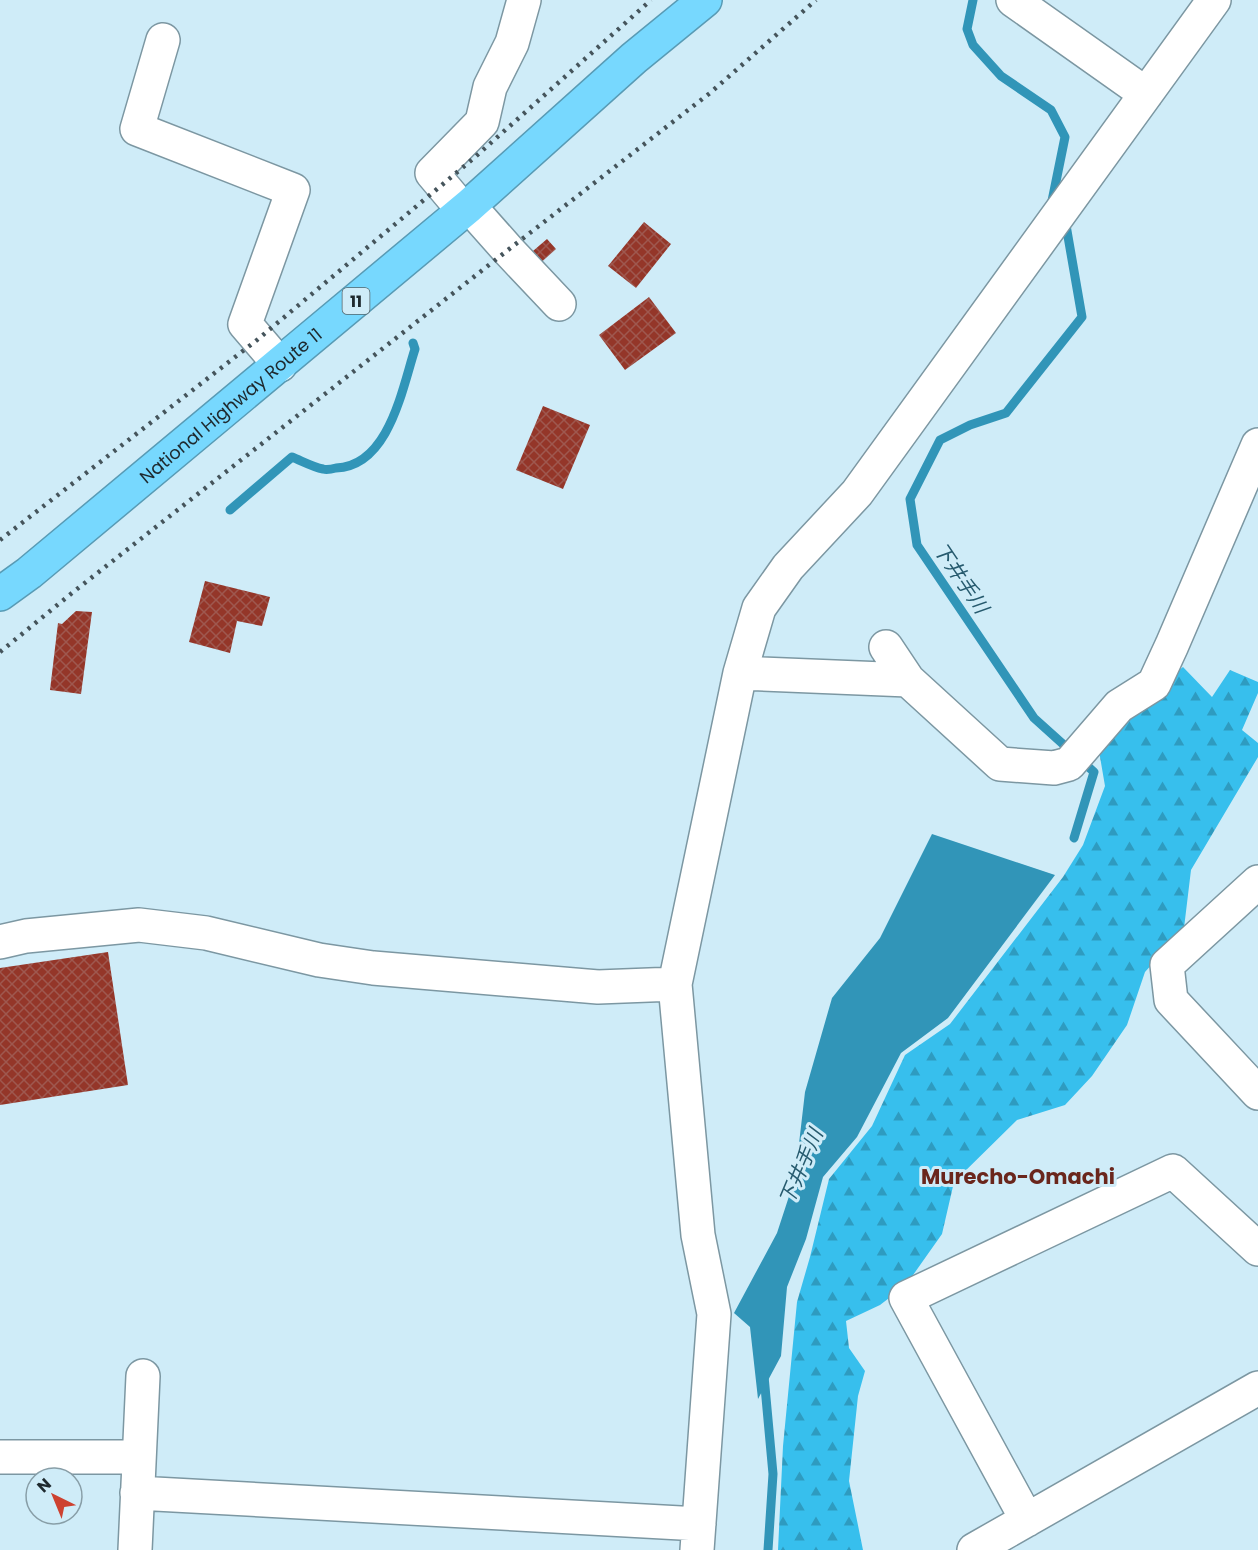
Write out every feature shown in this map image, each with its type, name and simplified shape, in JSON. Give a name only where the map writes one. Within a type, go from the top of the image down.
[{"type":"highway","name":"National Highway Route 11","points":[[0,594],[38,565],[466,208],[634,58],[705,0]]},
{"type":"street","points":[[524,0],[512,44],[490,87],[482,122],[432,173],[559,304]]},
{"type":"street","points":[[1013,0],[1146,94]]},
{"type":"street","points":[[137,1493],[698,1537],[714,1314],[698,1235],[675,984],[740,673],[759,608],[788,567],[857,493],[1214,0]]},
{"type":"street","points":[[163,39],[137,129],[293,190],[245,324],[280,364]]},
{"type":"street","points":[[886,647],[908,680],[1000,764],[1054,768],[1076,756],[1119,706],[1154,684],[1258,445]]},
{"type":"street","points":[[740,673],[908,680]]},
{"type":"street","points":[[1258,882],[1167,965],[1171,1000],[1258,1092]]},
{"type":"street","points":[[0,942],[26,936],[139,925],[206,933],[319,960],[373,968],[598,987],[675,984]]},
{"type":"street","points":[[1028,1520],[906,1298],[1173,1171],[1258,1249]]},
{"type":"street","points":[[135,1550],[143,1376]]},
{"type":"street","points":[[974,1550],[1258,1388]]},
{"type":"street","points":[[0,1457],[139,1457]]},
{"type":"green space","points":[[1183,667],[1212,697],[1230,670],[1258,682],[1258,693],[1242,730],[1258,743],[1258,757],[1191,870],[1184,928],[1145,972],[1127,1025],[1092,1076],[1065,1105],[1017,1120],[954,1182],[942,1234],[906,1285],[880,1305],[846,1321],[849,1348],[865,1371],[858,1396],[849,1481],[863,1550],[778,1550],[783,1446],[797,1302],[829,1179],[872,1126],[905,1055],[950,1024],[1063,877],[1083,845],[1105,786],[1099,751],[1128,709]]},
{"type":"water","points":[[932,834],[1055,875],[948,1018],[901,1053],[857,1137],[823,1177],[806,1239],[787,1287],[781,1356],[758,1399],[750,1327],[734,1313],[777,1233],[795,1178],[805,1092],[832,998],[880,938]]},
{"type":"building","points":[[644,222],[671,244],[636,288],[608,266]]},
{"type":"building","points":[[547,239],[556,249],[536,267],[526,257]]},
{"type":"building","points":[[649,297],[676,333],[625,370],[599,335]]},
{"type":"building","points":[[543,406],[590,425],[563,489],[516,470]]},
{"type":"building","points":[[205,581],[270,597],[262,626],[237,621],[230,653],[189,642]]},
{"type":"building","points":[[76,611],[92,612],[81,694],[50,690],[58,623],[62,624]]},
{"type":"building","points":[[108,952],[128,1085],[0,1105],[0,968]]},
{"type":"waterway","name":"下井手川","points":[[973,0],[967,29],[973,45],[1001,76],[1051,110],[1065,137],[1052,201]]},
{"type":"waterway","name":"下井手川","points":[[1066,225],[1082,317],[1006,413],[970,425],[940,440],[910,499],[917,545],[1034,718],[1094,772],[1074,838]]},
{"type":"waterway","points":[[230,510],[292,457],[315,467],[328,469],[354,464],[369,454],[381,440],[398,404],[415,349],[413,343]]},
{"type":"waterway","name":"下井手川","points":[[764,1376],[773,1474],[768,1550]]},
{"type":"railway","points":[[0,540],[257,340],[474,158],[651,0]]},
{"type":"railway","points":[[0,652],[72,593],[710,93],[816,0]]},
{"type":"district","name":"Murecho-Omachi","points":[[1018,1176]]}]
